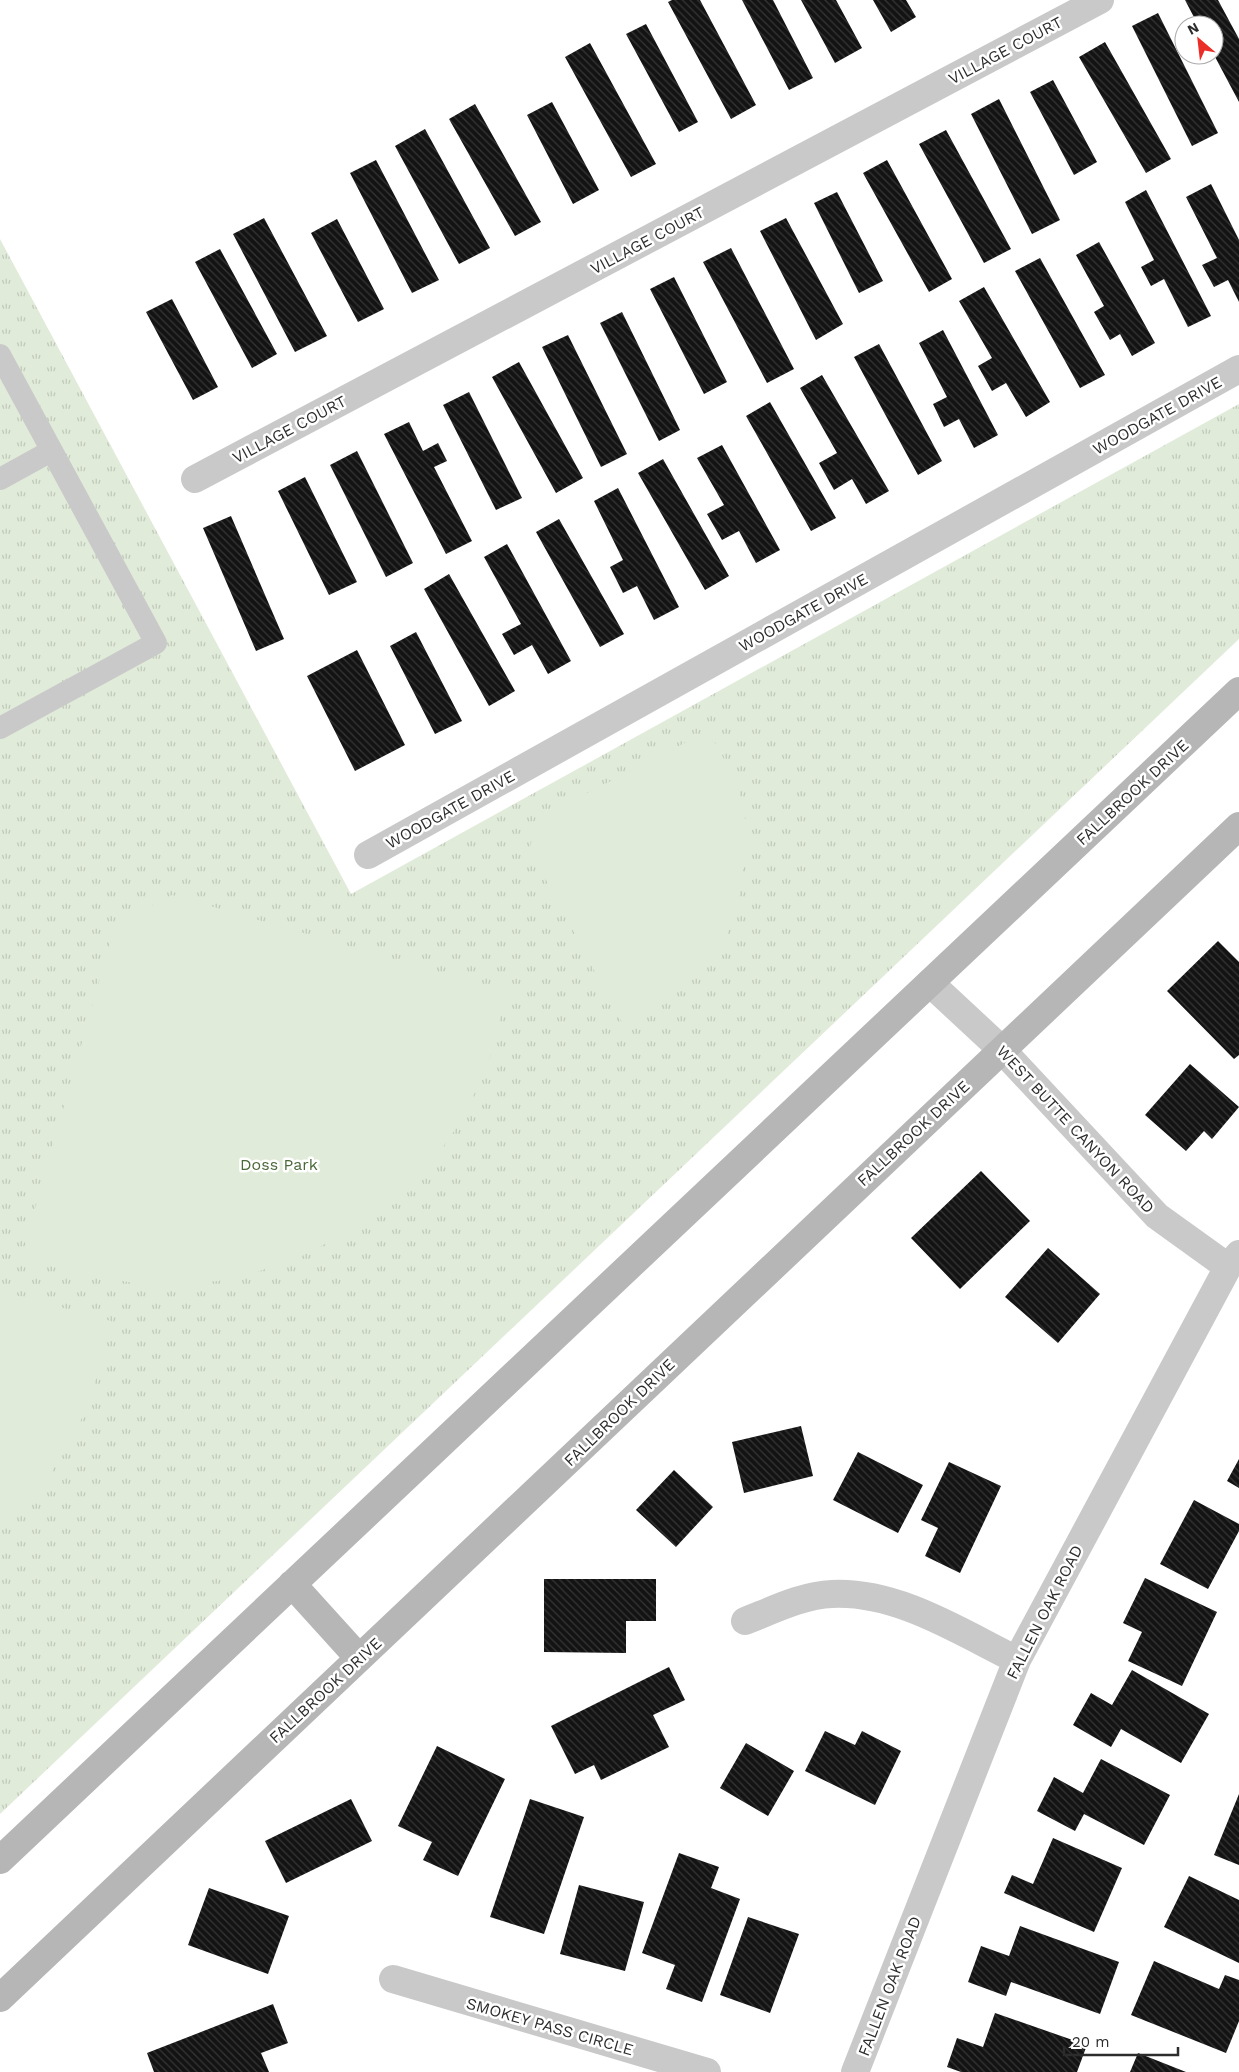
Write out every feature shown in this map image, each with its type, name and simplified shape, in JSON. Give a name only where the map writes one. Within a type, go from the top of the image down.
[{"type":"main road","name":"FALLBROOK DRIVE","points":[[0,1860],[1239,691]]},
{"type":"main road","name":"FALLBROOK DRIVE","points":[[0,1998],[1001,1049],[1239,826]]},
{"type":"main road","points":[[292,1584],[359,1658]]},
{"type":"street","name":"VILLAGE COURT","points":[[195,479],[1100,0]]},
{"type":"street","name":"WOODGATE DRIVE","points":[[368,855],[1239,369]]},
{"type":"street","name":"WEST BUTTE CANYON ROAD","points":[[930,983],[1001,1049],[1157,1216],[1234,1261]]},
{"type":"street","name":"FALLEN OAK ROAD","points":[[855,2072],[1017,1660],[1234,1261]]},
{"type":"street","points":[[745,1621],[792,1602],[832,1594],[876,1596],[923,1614],[1017,1660]]},
{"type":"street","name":"SMOKEY PASS CIRCLE","points":[[393,1979],[707,2072]]},
{"type":"lane","points":[[0,355],[156,643],[0,728]]},
{"type":"lane","points":[[0,478],[51,451]]},
{"type":"green space","name":"Doss Park","points":[[0,239],[351,894],[1239,404],[1239,639],[0,1814]]},
{"type":"green space","points":[[708,731],[732,773],[743,803],[747,836],[738,904],[726,937],[699,966],[662,998],[624,1026],[530,850],[535,820]]},
{"type":"green space","points":[[172,895],[507,992],[487,1069],[459,1124],[427,1170],[375,1218],[300,1257],[236,1279],[159,1287],[86,1275],[21,1259],[115,925]]},
{"type":"green space","points":[[0,1291],[111,1321],[92,1392],[75,1433],[50,1474],[22,1508],[0,1530]]},
{"type":"building","points":[[672,0],[700,0],[756,105],[731,119],[668,2]]},
{"type":"building","points":[[742,0],[773,0],[813,78],[789,90]]},
{"type":"building","points":[[801,0],[836,0],[862,48],[835,63]]},
{"type":"building","points":[[873,0],[906,0],[916,17],[891,32]]},
{"type":"building","points":[[1185,0],[1218,0],[1239,39],[1239,102],[1219,65],[1224,65],[1224,15],[1193,15]]},
{"type":"building","points":[[1158,13],[1174,45],[1174,65],[1184,65],[1218,133],[1192,146],[1132,26]]},
{"type":"building","points":[[646,24],[698,122],[679,132],[626,34]]},
{"type":"building","points":[[1105,42],[1171,159],[1146,173],[1079,57]]},
{"type":"building","points":[[590,43],[656,164],[631,177],[565,57]]},
{"type":"building","points":[[1053,80],[1097,162],[1074,175],[1030,92]]},
{"type":"building","points":[[999,99],[1060,220],[1032,234],[971,114]]},
{"type":"building","points":[[552,102],[599,190],[573,204],[527,115]]},
{"type":"building","points":[[475,104],[541,222],[515,236],[449,119]]},
{"type":"building","points":[[425,129],[490,248],[459,264],[395,146]]},
{"type":"building","points":[[946,130],[1011,249],[984,263],[919,144]]},
{"type":"building","points":[[376,160],[439,280],[412,293],[350,173]]},
{"type":"building","points":[[887,160],[952,279],[929,292],[863,173]]},
{"type":"building","points":[[1211,184],[1239,240],[1239,302],[1228,280],[1214,287],[1202,265],[1217,258],[1186,197]]},
{"type":"building","points":[[1146,190],[1211,316],[1188,327],[1164,279],[1151,286],[1141,267],[1154,260],[1125,202]]},
{"type":"building","points":[[837,192],[883,281],[859,293],[814,203]]},
{"type":"building","points":[[264,218],[327,336],[295,352],[233,234]]},
{"type":"building","points":[[786,218],[843,324],[816,340],[760,231]]},
{"type":"building","points":[[337,219],[384,309],[358,322],[311,233]]},
{"type":"building","points":[[1099,242],[1155,343],[1132,356],[1120,334],[1110,340],[1094,312],[1104,306],[1076,255]]},
{"type":"building","points":[[731,248],[794,369],[767,383],[703,262]]},
{"type":"building","points":[[220,249],[277,354],[252,368],[195,262]]},
{"type":"building","points":[[1040,258],[1105,375],[1080,388],[1015,271]]},
{"type":"building","points":[[674,277],[727,382],[704,394],[650,289]]},
{"type":"building","points":[[984,287],[1050,402],[1026,417],[1006,383],[992,391],[978,366],[992,358],[959,301]]},
{"type":"building","points":[[172,299],[218,387],[193,400],[146,312]]},
{"type":"building","points":[[622,312],[680,430],[659,441],[600,323]]},
{"type":"building","points":[[943,330],[998,435],[974,448],[959,419],[944,427],[933,404],[947,397],[919,343]]},
{"type":"building","points":[[568,335],[627,454],[601,467],[542,347]]},
{"type":"building","points":[[879,344],[942,461],[918,475],[854,357]]},
{"type":"building","points":[[519,362],[583,478],[556,493],[492,377]]},
{"type":"building","points":[[822,375],[889,491],[866,504],[852,479],[834,490],[819,463],[837,453],[800,388]]},
{"type":"building","points":[[469,392],[522,498],[496,510],[443,405]]},
{"type":"building","points":[[770,402],[836,518],[811,531],[746,416]]},
{"type":"building","points":[[409,422],[423,451],[438,443],[447,461],[434,467],[472,541],[446,554],[384,434]]},
{"type":"building","points":[[722,445],[780,550],[756,563],[739,531],[722,540],[707,514],[724,505],[697,458]]},
{"type":"building","points":[[357,451],[413,563],[386,577],[330,465]]},
{"type":"building","points":[[663,459],[729,576],[705,590],[638,473]]},
{"type":"building","points":[[305,477],[357,582],[329,595],[278,491]]},
{"type":"building","points":[[618,488],[679,607],[654,620],[637,586],[623,593],[610,567],[623,560],[594,501]]},
{"type":"building","points":[[231,516],[284,639],[256,651],[203,528]]},
{"type":"building","points":[[559,519],[624,634],[600,647],[536,532]]},
{"type":"building","points":[[507,544],[571,661],[548,674],[532,645],[514,655],[502,634],[521,624],[484,557]]},
{"type":"building","points":[[449,574],[515,691],[489,706],[424,589]]},
{"type":"building","points":[[416,632],[462,721],[435,734],[390,646]]},
{"type":"building","points":[[357,650],[405,745],[355,771],[307,676]]},
{"type":"building","points":[[1218,941],[1239,962],[1239,1055],[1234,1059],[1167,991]]},
{"type":"building","points":[[1190,1064],[1239,1107],[1212,1139],[1204,1131],[1186,1151],[1145,1115]]},
{"type":"building","points":[[981,1171],[1030,1221],[960,1289],[911,1238]]},
{"type":"building","points":[[1048,1248],[1100,1294],[1058,1343],[1005,1297]]},
{"type":"building","points":[[801,1426],[813,1476],[744,1493],[732,1442]]},
{"type":"building","points":[[858,1452],[923,1485],[898,1533],[833,1500]]},
{"type":"building","points":[[1239,1459],[1239,1488],[1227,1481]]},
{"type":"building","points":[[949,1462],[1001,1486],[960,1573],[925,1556],[938,1528],[921,1520]]},
{"type":"building","points":[[674,1470],[713,1507],[676,1547],[636,1510]]},
{"type":"building","points":[[1194,1500],[1239,1524],[1239,1531],[1208,1589],[1160,1564]]},
{"type":"building","points":[[1145,1578],[1217,1612],[1182,1686],[1128,1661],[1142,1632],[1123,1623]]},
{"type":"building","points":[[544,1579],[656,1579],[656,1621],[626,1621],[626,1653],[544,1652]]},
{"type":"building","points":[[669,1667],[685,1700],[653,1715],[669,1747],[601,1780],[594,1765],[575,1774],[551,1726]]},
{"type":"building","points":[[1132,1670],[1209,1714],[1181,1763],[1121,1729],[1111,1747],[1073,1725],[1091,1693],[1112,1705]]},
{"type":"building","points":[[825,1731],[855,1745],[862,1731],[901,1751],[875,1805],[805,1771]]},
{"type":"building","points":[[746,1743],[794,1771],[768,1816],[720,1788]]},
{"type":"building","points":[[437,1746],[505,1779],[458,1876],[423,1860],[432,1842],[398,1826]]},
{"type":"building","points":[[1101,1759],[1170,1795],[1144,1845],[1084,1814],[1075,1831],[1037,1811],[1054,1777],[1083,1793]]},
{"type":"building","points":[[1239,1794],[1239,1865],[1214,1855]]},
{"type":"building","points":[[351,1799],[372,1841],[286,1883],[265,1841]]},
{"type":"building","points":[[530,1799],[584,1817],[544,1934],[490,1917]]},
{"type":"building","points":[[1053,1838],[1122,1868],[1094,1932],[1004,1893],[1012,1875],[1033,1884]]},
{"type":"building","points":[[679,1853],[719,1867],[711,1888],[740,1899],[702,2002],[666,1989],[675,1965],[642,1953]]},
{"type":"building","points":[[1189,1876],[1239,1900],[1239,1963],[1164,1927]]},
{"type":"building","points":[[579,1885],[644,1902],[625,1971],[560,1954]]},
{"type":"building","points":[[209,1888],[289,1916],[268,1974],[188,1945]]},
{"type":"building","points":[[748,1917],[799,1934],[770,2013],[720,1995]]},
{"type":"building","points":[[1020,1926],[1119,1962],[1100,2014],[1011,1982],[1006,1996],[968,1982],[981,1946],[1009,1956]]},
{"type":"building","points":[[1154,1961],[1219,1989],[1225,1975],[1239,1980],[1239,2021],[1226,2053],[1131,2015]]},
{"type":"building","points":[[273,2004],[288,2043],[261,2053],[269,2072],[154,2072],[147,2053]]},
{"type":"building","points":[[995,2013],[1087,2045],[1077,2072],[961,2072],[947,2067],[957,2038],[983,2047]]},
{"type":"building","points":[[1138,2053],[1186,2072],[1130,2072]]}]
